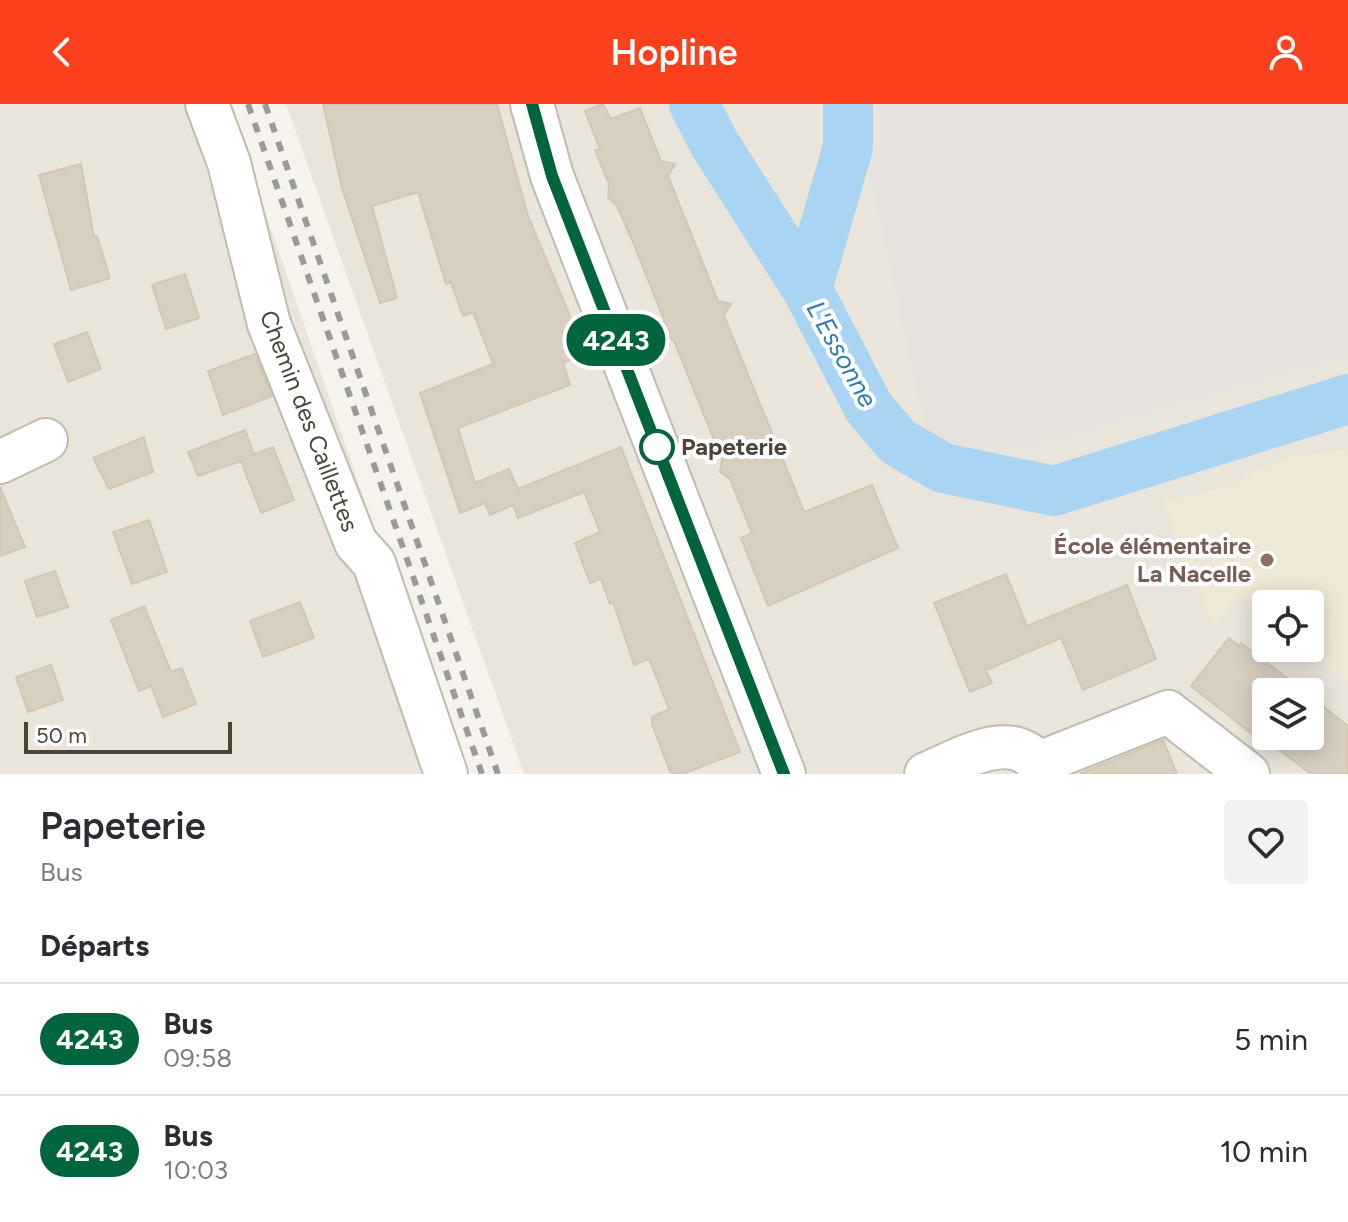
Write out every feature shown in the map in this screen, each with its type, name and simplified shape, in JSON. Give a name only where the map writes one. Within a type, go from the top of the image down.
[{"type":"street","name":"Chemin des Caillettes","points":[[207,104],[246,222],[269,324],[356,543],[374,563],[446,774]]},
{"type":"street","points":[[532,104],[552,176],[784,774]]},
{"type":"street","points":[[0,462],[46,440]]},
{"type":"street","points":[[926,774],[1003,746],[1019,748],[1041,769],[1168,712],[1248,774]]},
{"type":"shaded area","points":[[0,104],[228,104],[459,774],[0,774]]},
{"type":"shaded area","points":[[286,104],[854,104],[926,437],[1033,445],[1348,355],[1348,774],[524,774]]},
{"type":"shaded area","points":[[854,104],[1348,104],[1348,355],[1033,445],[954,451],[926,437]]},
{"type":"shaded area","name":"École élémentaire La Nacelle","points":[[1348,450],[1348,680],[1324,661],[1324,590],[1252,590],[1252,605],[1239,594],[1211,630],[1213,624],[1163,502],[1229,487],[1259,469],[1297,455]]},
{"type":"building","points":[[323,104],[497,104],[528,216],[586,354],[563,363],[570,385],[458,428],[475,483],[509,469],[518,489],[621,447],[740,752],[682,774],[671,774],[652,724],[652,717],[669,709],[649,659],[634,665],[613,602],[610,604],[601,579],[590,583],[575,543],[600,532],[584,492],[518,518],[513,505],[490,515],[485,503],[460,513],[420,393],[493,364],[473,312],[463,316],[451,282],[446,284],[418,192],[372,206],[397,298],[380,303],[342,188]]},
{"type":"building","points":[[603,104],[611,119],[640,108],[661,161],[675,164],[668,176],[718,301],[731,304],[724,316],[775,440],[786,447],[782,457],[804,512],[872,485],[898,548],[768,606],[741,538],[752,533],[730,479],[720,472],[722,459],[674,341],[664,332],[664,320],[632,240],[617,206],[608,197],[609,184],[595,150],[600,149],[585,111]]},
{"type":"building","points":[[81,164],[94,237],[97,236],[110,278],[71,290],[39,175]]},
{"type":"building","points":[[185,274],[199,318],[166,329],[152,285]]},
{"type":"building","points":[[87,332],[101,369],[68,382],[54,344]]},
{"type":"building","points":[[255,354],[272,396],[223,415],[208,371]]},
{"type":"building","points":[[245,430],[254,454],[273,447],[294,500],[261,513],[241,461],[198,476],[188,452]]},
{"type":"building","points":[[144,437],[153,472],[109,489],[93,458]]},
{"type":"building","points":[[0,487],[25,547],[0,556]]},
{"type":"building","points":[[149,520],[167,572],[132,584],[113,532]]},
{"type":"building","points":[[55,571],[68,607],[37,617],[25,581]]},
{"type":"building","points":[[1006,574],[1027,626],[1127,585],[1156,659],[1083,690],[1061,638],[986,670],[992,683],[970,692],[934,603]]},
{"type":"building","points":[[300,602],[314,638],[263,657],[250,621]]},
{"type":"building","points":[[144,606],[171,672],[182,668],[196,704],[163,717],[151,686],[139,691],[111,620]]},
{"type":"building","points":[[1229,638],[1252,651],[1252,662],[1266,662],[1287,678],[1252,678],[1252,734],[1191,686]]},
{"type":"building","points":[[51,665],[63,700],[28,712],[16,677]]},
{"type":"building","points":[[1324,707],[1348,726],[1348,774],[1311,774],[1279,750],[1324,750]]},
{"type":"building","points":[[1163,740],[1177,774],[1081,774],[1081,773]]},
{"type":"waterway","name":"L'Essonne","points":[[694,104],[714,143],[807,289],[869,408],[898,442],[943,468],[1054,491],[1348,399]]},
{"type":"waterway","points":[[807,289],[848,147],[848,104]]},
{"type":"railway","points":[[248,104],[482,774]]},
{"type":"railway","points":[[265,104],[498,774]]},
{"type":"bus line","name":"4243","points":[[532,104],[552,176],[784,774]]},
{"type":"place","name":"Papeterie","points":[[657,447]]},
{"type":"place","name":"École élémentaire La Nacelle","points":[[1267,560]]}]
